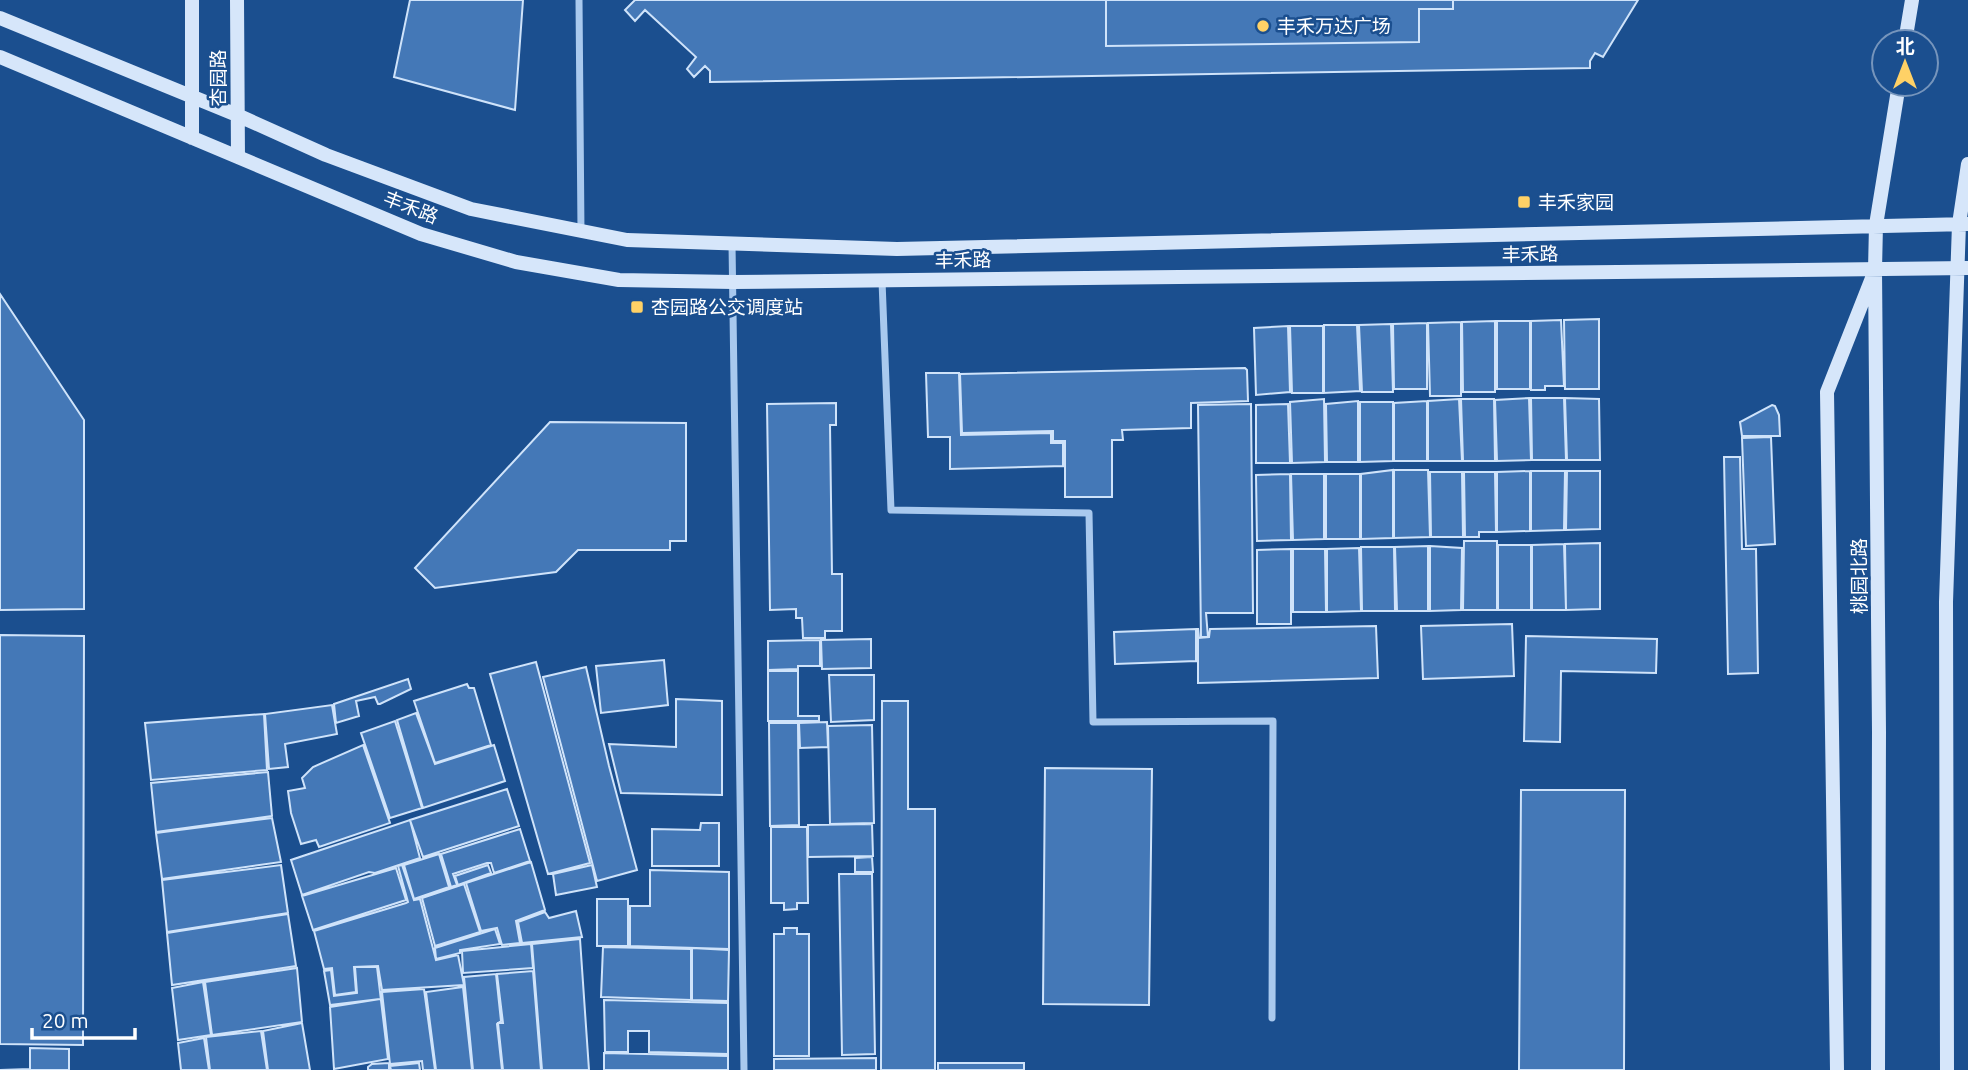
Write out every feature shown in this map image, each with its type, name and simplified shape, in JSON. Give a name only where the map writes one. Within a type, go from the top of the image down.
[{"type":"main road","name":"杏园路","points":[[192,0],[192,138]]},
{"type":"main road","name":"杏园路","points":[[237,0],[238,157]]},
{"type":"main road","points":[[1907,28],[1912,0]]},
{"type":"main road","name":"丰禾路","points":[[0,18],[237,115],[326,155],[471,209],[628,240],[897,248],[1963,224]]},
{"type":"main road","name":"丰禾路","points":[[0,57],[421,234],[516,262],[619,280],[733,282],[1963,268]]},
{"type":"main road","name":"桃园北路","points":[[1878,1070],[1879,732],[1875,271],[1876,225],[1897,98]]},
{"type":"main road","points":[[1947,1070],[1946,602],[1968,164]]},
{"type":"main road","points":[[1963,268],[1968,299]]},
{"type":"main road","points":[[1837,1070],[1827,392],[1875,271]]},
{"type":"street","points":[[579,0],[581,231]]},
{"type":"street","points":[[732,244],[744,1070]]},
{"type":"street","points":[[882,280],[891,510],[1089,513],[1093,722],[1273,721],[1272,1017]]},
{"type":"building","points":[[410,0],[523,0],[515,110],[394,77]]},
{"type":"building","points":[[635,0],[1638,0],[1603,57],[1595,53],[1590,61],[1590,68],[710,82],[710,71],[705,66],[694,77],[687,69],[696,57],[645,10],[635,21],[625,10]]},
{"type":"building","name":"丰禾万达广场","points":[[1106,0],[1453,0],[1453,9],[1419,9],[1419,42],[1106,46]]},
{"type":"building","points":[[0,294],[84,420],[84,609],[0,610]]},
{"type":"building","points":[[1599,319],[1599,389],[1565,389],[1564,320]]},
{"type":"building","points":[[1561,320],[1564,386],[1545,386],[1545,390],[1531,390],[1531,321]]},
{"type":"building","points":[[1495,321],[1495,392],[1463,392],[1462,322]]},
{"type":"building","points":[[1497,321],[1530,321],[1530,389],[1497,389]]},
{"type":"building","points":[[1461,322],[1461,396],[1430,396],[1428,323]]},
{"type":"building","points":[[1427,323],[1427,389],[1394,389],[1393,324]]},
{"type":"building","points":[[1391,324],[1393,392],[1362,392],[1359,325]]},
{"type":"building","points":[[1324,325],[1357,325],[1360,391],[1324,393]]},
{"type":"building","points":[[1288,326],[1290,392],[1256,395],[1254,328]]},
{"type":"building","points":[[1290,326],[1323,326],[1323,393],[1292,393]]},
{"type":"building","points":[[1245,368],[1248,401],[1191,403],[1191,428],[1122,430],[1123,440],[1112,440],[1112,497],[1065,497],[1065,441],[1053,441],[1053,431],[962,433],[960,374]]},
{"type":"building","points":[[926,373],[959,373],[961,435],[1051,433],[1051,443],[1063,443],[1063,466],[950,469],[950,437],[928,437]]},
{"type":"building","points":[[1529,398],[1531,460],[1497,461],[1495,400]]},
{"type":"building","points":[[1531,398],[1564,398],[1566,460],[1532,460]]},
{"type":"building","points":[[1565,398],[1599,399],[1600,460],[1567,460]]},
{"type":"building","points":[[1324,399],[1325,462],[1292,463],[1290,402]]},
{"type":"building","points":[[1459,399],[1462,461],[1428,461],[1428,401]]},
{"type":"building","points":[[1461,399],[1494,399],[1495,461],[1463,461]]},
{"type":"building","points":[[1358,401],[1358,462],[1327,462],[1326,404]]},
{"type":"building","points":[[1427,401],[1427,461],[1394,461],[1394,403]]},
{"type":"building","points":[[1360,402],[1393,402],[1393,461],[1360,462]]},
{"type":"building","points":[[836,403],[836,425],[830,425],[832,574],[842,574],[842,631],[825,631],[825,638],[803,638],[802,618],[796,618],[796,609],[770,610],[767,404]]},
{"type":"building","points":[[1251,404],[1253,613],[1206,613],[1208,637],[1201,637],[1198,405]]},
{"type":"building","points":[[1288,404],[1290,463],[1256,463],[1256,405]]},
{"type":"building","points":[[1772,405],[1779,415],[1780,436],[1742,436],[1740,422]]},
{"type":"building","points":[[550,422],[686,423],[686,541],[670,541],[670,550],[578,550],[556,572],[435,588],[415,568]]},
{"type":"building","points":[[1771,437],[1775,544],[1746,546],[1742,438]]},
{"type":"building","points":[[1724,457],[1740,457],[1742,549],[1756,549],[1758,673],[1728,674]]},
{"type":"building","points":[[1393,470],[1393,538],[1361,539],[1361,474]]},
{"type":"building","points":[[1394,470],[1428,470],[1430,537],[1394,538]]},
{"type":"building","points":[[1530,471],[1530,531],[1497,532],[1497,472]]},
{"type":"building","points":[[1531,471],[1565,471],[1564,530],[1531,531]]},
{"type":"building","points":[[1567,471],[1600,471],[1600,529],[1566,530]]},
{"type":"building","points":[[1430,472],[1462,472],[1463,537],[1431,537]]},
{"type":"building","points":[[1464,472],[1495,472],[1496,532],[1479,532],[1479,537],[1465,537]]},
{"type":"building","points":[[1290,474],[1291,540],[1257,541],[1256,475]]},
{"type":"building","points":[[1291,474],[1324,474],[1324,539],[1293,540]]},
{"type":"building","points":[[1326,474],[1360,474],[1360,539],[1326,539]]},
{"type":"building","points":[[1464,541],[1497,541],[1497,610],[1463,610]]},
{"type":"building","points":[[1600,543],[1600,609],[1566,610],[1565,544]]},
{"type":"building","points":[[1564,544],[1566,610],[1532,610],[1532,545]]},
{"type":"building","points":[[1498,545],[1531,545],[1531,610],[1498,610]]},
{"type":"building","points":[[1428,546],[1428,611],[1397,611],[1395,547]]},
{"type":"building","points":[[1430,546],[1462,548],[1461,610],[1430,611]]},
{"type":"building","points":[[1361,547],[1394,547],[1395,611],[1362,611]]},
{"type":"building","points":[[1359,548],[1361,611],[1327,612],[1327,549]]},
{"type":"building","points":[[1291,549],[1291,624],[1257,624],[1257,550]]},
{"type":"building","points":[[1293,549],[1325,549],[1326,612],[1293,612]]},
{"type":"building","points":[[1512,624],[1514,676],[1423,679],[1421,626]]},
{"type":"building","points":[[1376,626],[1378,678],[1198,683],[1198,628],[1199,638],[1209,637],[1210,629]]},
{"type":"building","points":[[1196,629],[1196,661],[1115,664],[1114,632]]},
{"type":"building","points":[[0,635],[84,636],[83,1045],[0,1044]]},
{"type":"building","points":[[1526,636],[1657,639],[1656,673],[1561,671],[1560,742],[1524,741]]},
{"type":"building","points":[[871,639],[871,668],[822,669],[821,640]]},
{"type":"building","points":[[820,640],[820,666],[768,670],[768,641]]},
{"type":"building","points":[[664,660],[668,705],[601,713],[596,666]]},
{"type":"building","points":[[536,662],[590,863],[548,874],[490,674]]},
{"type":"building","points":[[586,667],[637,870],[597,881],[543,677]]},
{"type":"building","points":[[768,671],[798,671],[798,716],[819,716],[819,721],[768,721]]},
{"type":"building","points":[[829,675],[874,675],[874,720],[831,722]]},
{"type":"building","points":[[408,679],[411,689],[380,704],[375,697],[356,701],[359,716],[336,723],[334,704]]},
{"type":"building","points":[[467,684],[469,688],[474,688],[491,745],[435,763],[414,701]]},
{"type":"building","points":[[676,699],[722,701],[722,795],[621,793],[609,744],[676,747]]},
{"type":"building","points":[[882,701],[908,701],[908,809],[935,809],[935,1070],[881,1070]]},
{"type":"building","points":[[332,705],[337,734],[285,744],[288,767],[269,769],[265,714]]},
{"type":"building","points":[[416,713],[435,764],[494,745],[505,781],[423,808],[397,720]]},
{"type":"building","points":[[264,714],[267,770],[151,780],[145,723]]},
{"type":"building","points":[[395,721],[422,808],[390,818],[361,733]]},
{"type":"building","points":[[827,722],[828,747],[800,748],[799,723]]},
{"type":"building","points":[[769,723],[798,723],[799,825],[770,826]]},
{"type":"building","points":[[872,725],[874,823],[830,824],[828,726]]},
{"type":"building","points":[[363,745],[390,823],[319,847],[316,840],[301,844],[291,813],[288,791],[305,788],[302,778],[313,767]]},
{"type":"building","points":[[1045,768],[1152,769],[1149,1005],[1043,1004]]},
{"type":"building","points":[[268,772],[272,816],[156,832],[151,783]]},
{"type":"building","points":[[507,789],[519,826],[423,857],[410,820]]},
{"type":"building","points":[[1521,790],[1625,790],[1624,1070],[1519,1070]]},
{"type":"building","points":[[272,818],[281,862],[162,879],[156,833]]},
{"type":"building","points":[[410,820],[420,858],[302,895],[291,860]]},
{"type":"building","points":[[701,823],[719,823],[719,866],[652,866],[652,829],[700,830]]},
{"type":"building","points":[[872,824],[873,856],[808,857],[808,825]]},
{"type":"building","points":[[771,827],[807,827],[808,903],[797,903],[797,909],[784,910],[784,903],[771,903]]},
{"type":"building","points":[[520,829],[530,861],[494,873],[491,863],[487,863],[453,874],[457,885],[451,887],[441,854]]},
{"type":"building","points":[[439,854],[449,887],[414,899],[404,865]]},
{"type":"building","points":[[872,857],[873,872],[855,872],[855,858]]},
{"type":"building","points":[[531,862],[545,910],[516,921],[520,943],[502,945],[497,928],[481,931],[466,883]]},
{"type":"building","points":[[281,865],[288,913],[167,932],[162,880]]},
{"type":"building","points":[[402,865],[414,900],[420,899],[436,960],[458,955],[464,985],[382,990],[378,966],[354,967],[356,992],[335,995],[332,968],[324,969],[314,931],[408,902],[398,866]]},
{"type":"building","points":[[488,865],[491,873],[458,885],[455,876]]},
{"type":"building","points":[[592,865],[597,887],[556,895],[553,874]]},
{"type":"building","points":[[396,868],[406,900],[313,930],[302,896]]},
{"type":"building","points":[[650,870],[729,872],[729,949],[630,946],[630,906],[650,906]]},
{"type":"building","points":[[839,874],[872,874],[875,1054],[842,1055]]},
{"type":"building","points":[[464,884],[480,932],[435,946],[422,898]]},
{"type":"building","points":[[597,899],[628,899],[628,946],[597,946]]},
{"type":"building","points":[[576,911],[582,937],[522,943],[518,922],[545,912],[549,918]]},
{"type":"building","points":[[288,914],[296,966],[172,985],[167,933]]},
{"type":"building","points":[[784,928],[797,928],[797,934],[809,934],[809,1056],[774,1056],[774,934],[784,934]]},
{"type":"building","points":[[495,929],[500,944],[460,950],[460,953],[436,959],[435,948]]},
{"type":"building","points":[[580,939],[589,1070],[542,1070],[532,944]]},
{"type":"building","points":[[531,944],[533,968],[463,973],[462,951]]},
{"type":"building","points":[[603,947],[691,949],[691,1000],[601,997]]},
{"type":"building","points":[[692,948],[729,950],[728,1001],[692,1000]]},
{"type":"building","points":[[355,967],[377,967],[388,1059],[334,1069],[330,1007],[380,999],[330,1005],[324,971],[331,970],[334,996],[357,993]]},
{"type":"building","points":[[297,968],[302,1022],[212,1035],[205,982]]},
{"type":"building","points":[[533,971],[541,1070],[503,1070],[498,1023],[503,1023],[497,974]]},
{"type":"building","points":[[496,974],[501,1021],[497,1024],[502,1070],[473,1070],[464,977]]},
{"type":"building","points":[[203,982],[211,1035],[178,1040],[172,988]]},
{"type":"building","points":[[463,987],[472,1070],[436,1070],[426,992]]},
{"type":"building","points":[[424,989],[435,1070],[423,1070],[422,1061],[390,1064],[382,992]]},
{"type":"building","points":[[604,1000],[728,1003],[728,1054],[649,1052],[649,1031],[628,1031],[628,1052],[605,1052]]},
{"type":"building","points":[[302,1023],[310,1070],[268,1070],[263,1031]]},
{"type":"building","points":[[261,1031],[267,1070],[210,1070],[206,1037]]},
{"type":"building","points":[[204,1038],[209,1070],[181,1070],[178,1043]]},
{"type":"building","points":[[30,1048],[69,1049],[69,1070],[0,1070],[30,1069]]},
{"type":"building","points":[[604,1053],[728,1056],[728,1070],[604,1070]]},
{"type":"building","points":[[876,1058],[876,1070],[774,1070],[774,1059]]},
{"type":"building","points":[[389,1063],[389,1070],[368,1070],[372,1064]]},
{"type":"building","points":[[419,1063],[420,1070],[391,1070],[390,1066]]},
{"type":"building","points":[[938,1063],[1024,1063],[1024,1070],[938,1070]]},
{"type":"place","name":"丰禾万达广场","points":[[1263,26]]},
{"type":"place","name":"丰禾家园","points":[[1524,202]]},
{"type":"place","name":"杏园路公交调度站","points":[[637,307]]}]
